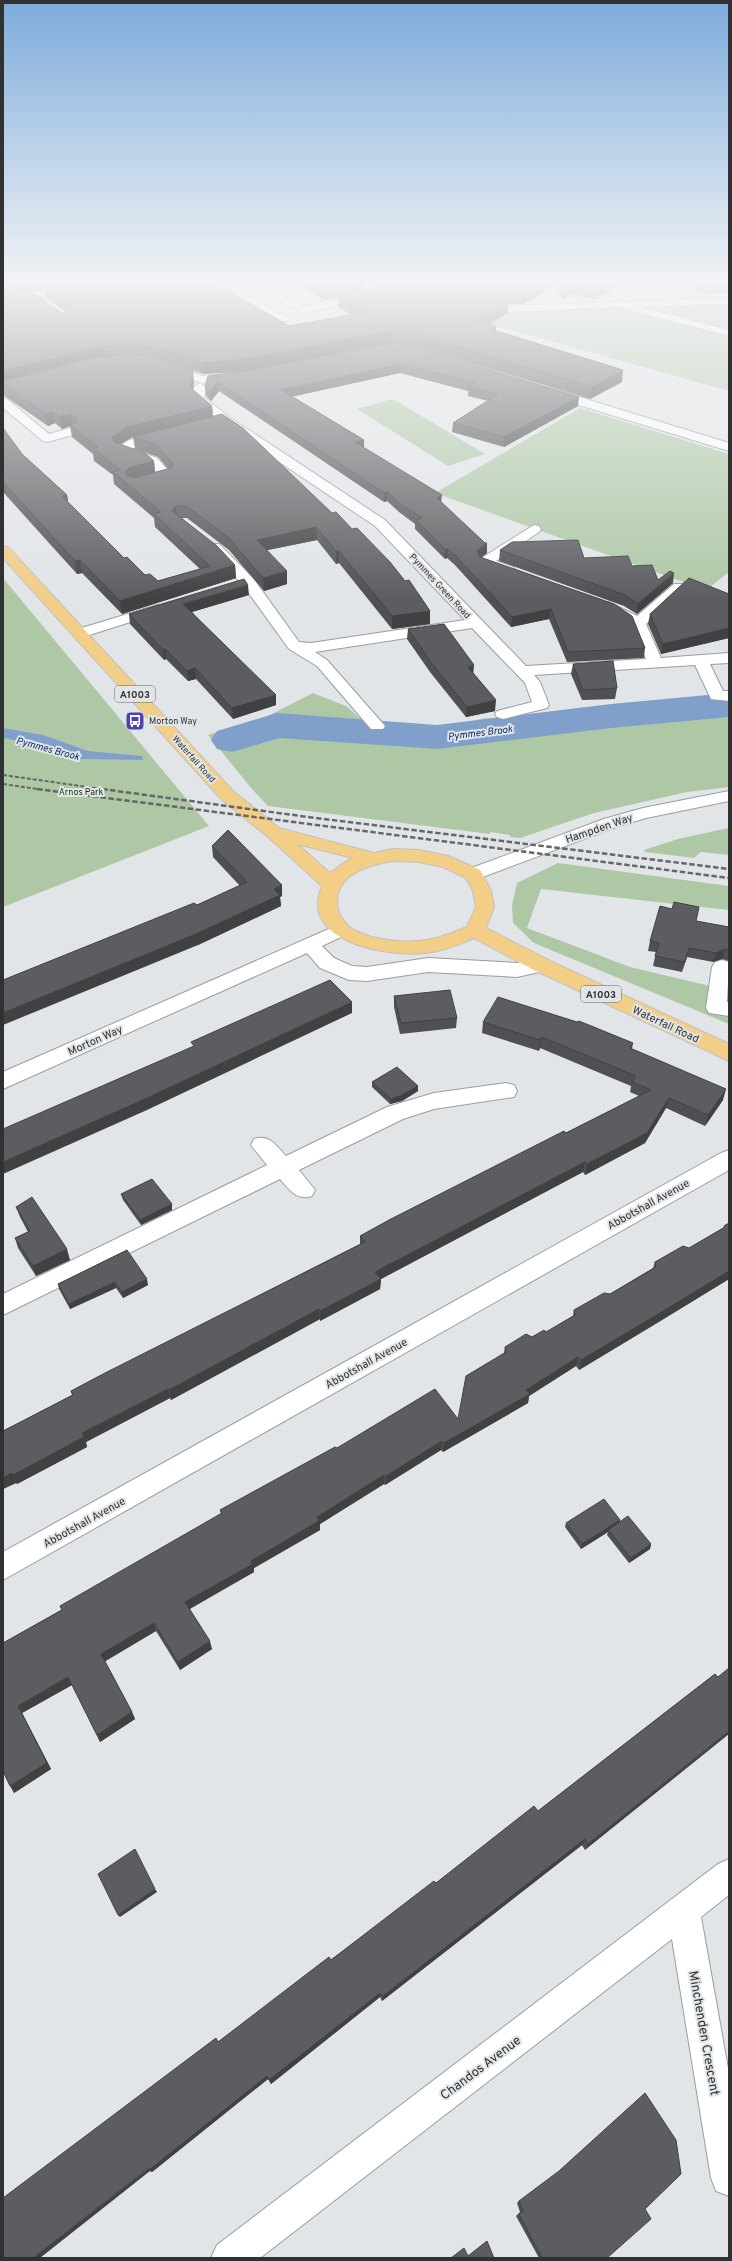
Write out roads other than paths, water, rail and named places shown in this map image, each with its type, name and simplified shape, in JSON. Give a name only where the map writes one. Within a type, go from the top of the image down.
[{"type":"main road","name":"Waterfall Road","points":[[3,550],[228,796],[273,832],[373,858]]},
{"type":"main road","points":[[273,832],[331,884],[326,899],[328,911],[340,930],[381,945],[430,947],[475,931],[484,907],[482,891],[472,874]]},
{"type":"main road","name":"A1003","points":[[331,884],[350,867],[373,858],[392,855],[419,856],[448,862],[472,874]]},
{"type":"main road","name":"Waterfall Road","points":[[475,931],[541,965],[729,1053]]},
{"type":"street","name":"Pymmes Green Road","points":[[200,389],[198,398],[225,420],[380,523],[450,595],[473,623],[522,671],[532,682],[541,705],[503,714]]},
{"type":"street","points":[[541,389],[729,447]]},
{"type":"street","points":[[3,402],[47,438],[72,431]]},
{"type":"street","points":[[209,424],[225,420]]},
{"type":"street","points":[[135,485],[167,476],[152,461],[120,450],[133,443],[171,434]]},
{"type":"street","points":[[522,575],[485,562],[534,529]]},
{"type":"street","points":[[205,540],[223,554],[248,581],[294,646],[322,662],[378,726]]},
{"type":"street","points":[[232,586],[248,581]]},
{"type":"street","points":[[638,623],[679,587]]},
{"type":"street","points":[[596,602],[618,610],[638,623],[656,664]]},
{"type":"street","points":[[80,633],[172,605]]},
{"type":"street","points":[[294,646],[311,648],[473,623]]},
{"type":"street","points":[[522,671],[656,664],[729,658]]},
{"type":"street","points":[[701,660],[717,696],[729,696]]},
{"type":"street","name":"Hampden Way","points":[[472,874],[617,821],[643,813],[729,796]]},
{"type":"street","name":"Morton Way","points":[[3,1081],[340,930]]},
{"type":"street","points":[[310,944],[327,963],[349,972],[367,974],[397,968],[428,965],[517,970],[541,965]]},
{"type":"street","points":[[722,967],[716,1008],[729,1009]]},
{"type":"street","points":[[3,1305],[394,1113],[434,1101],[506,1091]]},
{"type":"street","points":[[262,1145],[304,1190]]},
{"type":"street","name":"Abbotshall Avenue","points":[[3,1567],[729,1158]]},
{"type":"street","name":"Chandos Avenue","points":[[230,2258],[729,1875]]},
{"type":"street","name":"Minchenden Crescent","points":[[684,1911],[729,2178]]},
{"type":"water","points":[[3,728],[43,735],[88,751],[142,756],[143,760],[82,759],[36,744],[3,738]]},
{"type":"waterway","name":"Pymmes Brook","points":[[232,740],[277,725],[437,737],[611,716],[729,705]]},
{"type":"railway","points":[[3,775],[109,790]]},
{"type":"railway","points":[[3,784],[38,789]]},
{"type":"railway","points":[[38,789],[729,878]]},
{"type":"railway","points":[[38,789],[44,790]]},
{"type":"railway","points":[[102,789],[308,817],[729,869]]},
{"type":"place","name":"Morton Way","points":[[135,721]]},
{"type":"park label","name":"Arnos Park","points":[[81,792]]}]
